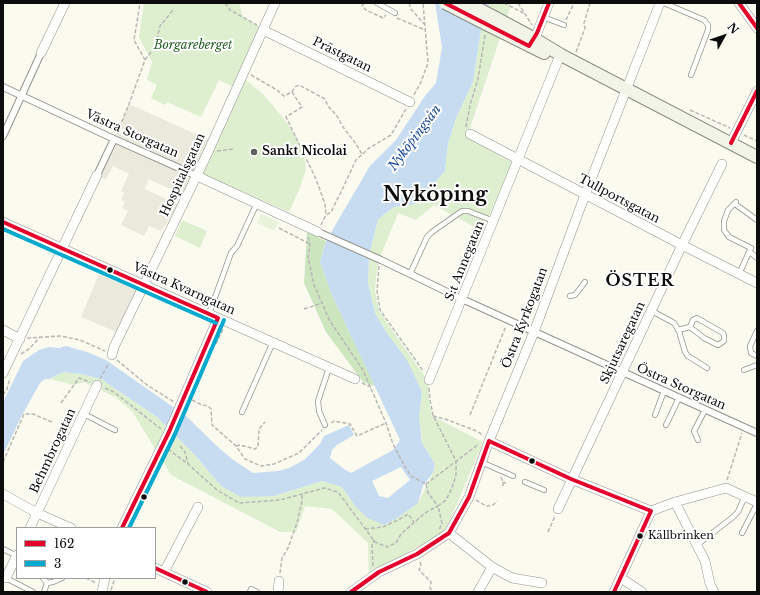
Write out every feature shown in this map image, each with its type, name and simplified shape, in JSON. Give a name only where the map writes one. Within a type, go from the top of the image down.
[{"type":"main road","points":[[445,3],[490,24],[533,39],[757,157]]},
{"type":"main road","points":[[467,3],[490,24]]},
{"type":"main road","points":[[533,39],[558,60],[626,89]]},
{"type":"street","points":[[3,136],[65,3]]},
{"type":"street","name":"Hospitalsgatan","points":[[111,358],[114,347],[197,176],[275,3]]},
{"type":"street","points":[[533,39],[549,3]]},
{"type":"street","name":"Östra Kyrkogatan","points":[[351,592],[379,572],[416,554],[449,533],[469,497],[487,440],[554,290],[585,195],[660,3]]},
{"type":"street","points":[[739,3],[757,28]]},
{"type":"street","name":"Prästgatan","points":[[263,30],[410,102]]},
{"type":"street","name":"S:t Annegatan","points":[[429,380],[519,160],[558,60]]},
{"type":"street","name":"Västra Storgatan","points":[[3,87],[318,232]]},
{"type":"street","points":[[731,144],[757,91]]},
{"type":"street","name":"Tullportsgatan","points":[[470,134],[682,246],[757,283]]},
{"type":"street","points":[[7,373],[20,339],[114,139]]},
{"type":"street","name":"Skjutsaregatan","points":[[558,509],[722,164]]},
{"type":"street","name":"Västra Kvarngatan","points":[[3,222],[355,379]]},
{"type":"street","name":"Östra Storgatan","points":[[318,232],[623,373],[757,433]]},
{"type":"street","points":[[122,527],[163,446],[166,431],[179,410],[218,318]]},
{"type":"street","points":[[3,330],[20,339]]},
{"type":"street","name":"Behmbrogatan","points":[[30,527],[98,383]]},
{"type":"street","points":[[487,440],[571,479],[651,511],[675,502],[726,488],[745,495],[757,503]]},
{"type":"street","points":[[3,494],[37,513],[69,527]]},
{"type":"street","points":[[675,502],[705,561],[710,584],[714,592]]},
{"type":"street","points":[[164,572],[198,507]]},
{"type":"street","points":[[614,592],[651,511]]},
{"type":"street","points":[[449,533],[492,567],[512,578],[542,583]]},
{"type":"street","points":[[6,573],[16,557]]},
{"type":"street","points":[[478,592],[492,567]]},
{"type":"street","points":[[156,568],[207,592]]},
{"type":"street","points":[[621,578],[642,592]]},
{"type":"street","points":[[278,592],[279,581]]},
{"type":"lane","points":[[377,3],[394,12]]},
{"type":"lane","points":[[664,3],[704,20],[708,25],[708,30],[691,75]]},
{"type":"lane","points":[[543,17],[564,25]]},
{"type":"lane","points":[[209,314],[231,253],[237,246],[257,203]]},
{"type":"lane","points":[[739,274],[751,248],[729,237],[724,230],[724,221],[728,210],[736,203],[757,220]]},
{"type":"lane","points":[[410,274],[427,237],[462,211],[468,211],[494,221]]},
{"type":"lane","points":[[750,252],[757,258]]},
{"type":"lane","points":[[570,296],[575,295],[585,282]]},
{"type":"lane","points":[[652,311],[674,322],[685,352],[688,356],[707,368]]},
{"type":"lane","points":[[696,318],[723,333],[724,341],[718,345],[704,338],[690,327],[693,320],[696,318]]},
{"type":"lane","points":[[678,330],[690,327]]},
{"type":"lane","points":[[757,331],[750,346],[751,353],[757,356]]},
{"type":"lane","points":[[242,412],[274,342]]},
{"type":"lane","points":[[744,370],[757,366]]},
{"type":"lane","points":[[325,425],[319,411],[318,401],[329,368]]},
{"type":"lane","points":[[655,415],[664,391]]},
{"type":"lane","points":[[666,425],[679,398]]},
{"type":"lane","points":[[698,440],[694,431],[705,410]]},
{"type":"lane","points":[[84,414],[115,430]]},
{"type":"lane","points":[[481,462],[513,476]]},
{"type":"lane","points":[[525,482],[544,490]]},
{"type":"lane","points":[[697,545],[738,512],[745,495]]},
{"type":"lane","points":[[742,533],[757,503]]},
{"type":"lane","points":[[3,549],[16,555]]},
{"type":"lane","points":[[6,573],[33,592]]},
{"type":"lane","points":[[44,579],[47,583]]},
{"type":"lane","points":[[47,583],[60,579]]},
{"type":"lane","points":[[44,592],[47,583]]},
{"type":"lane","points":[[250,592],[251,590],[257,592]]},
{"type":"path","points":[[140,3],[134,40],[145,60]]},
{"type":"path","points":[[225,3],[230,10],[260,26],[263,30]]},
{"type":"path","points":[[364,3],[362,6],[366,10],[383,18],[394,12],[397,18],[425,30]]},
{"type":"path","points":[[409,3],[424,24]]},
{"type":"path","points":[[326,215],[331,212],[356,160],[368,148],[391,135],[421,82],[428,63],[423,3]]},
{"type":"path","points":[[504,3],[525,14]]},
{"type":"path","points":[[518,3],[525,14],[533,39]]},
{"type":"path","points":[[564,25],[574,3]]},
{"type":"path","points":[[574,57],[585,28],[584,22],[590,3]]},
{"type":"path","points":[[114,139],[145,60],[155,47],[160,26],[174,9]]},
{"type":"path","points":[[470,134],[466,128],[467,119],[478,79],[490,24]]},
{"type":"path","points":[[244,71],[277,90],[284,96],[292,92],[295,87],[300,85],[325,99],[328,106],[337,116],[362,154]]},
{"type":"path","points":[[292,92],[302,107],[286,117],[316,179],[325,204],[326,215],[318,232]]},
{"type":"path","points":[[686,109],[757,141]]},
{"type":"path","points":[[208,152],[234,149]]},
{"type":"path","points":[[279,228],[310,244]]},
{"type":"path","points":[[307,238],[310,244],[308,257],[314,285],[330,321],[363,370],[386,423],[393,444],[411,476],[426,484]]},
{"type":"path","points":[[163,446],[188,464],[217,490],[240,503],[280,500],[324,488],[338,492],[374,540],[387,547],[396,543],[402,534],[425,513],[446,500],[452,488],[456,474],[456,461],[433,416],[430,400],[429,380],[380,310],[377,291],[379,260]]},
{"type":"path","points":[[304,309],[322,303]]},
{"type":"path","points":[[470,415],[508,320]]},
{"type":"path","points":[[20,339],[61,336],[80,340],[102,348],[111,358],[170,401]]},
{"type":"path","points":[[19,356],[29,349],[40,337]]},
{"type":"path","points":[[98,383],[111,358]]},
{"type":"path","points":[[3,395],[7,389],[7,373]]},
{"type":"path","points":[[61,403],[79,378],[98,383],[114,392],[166,431]]},
{"type":"path","points":[[355,379],[371,387]]},
{"type":"path","points":[[190,399],[202,405],[208,406],[211,409],[212,425],[236,446],[245,459],[261,466],[274,464],[299,453],[325,425],[334,421],[350,424],[357,436],[386,423]]},
{"type":"path","points":[[3,462],[24,414],[33,414],[52,422]]},
{"type":"path","points":[[433,416],[438,416],[474,430],[480,433],[487,440]]},
{"type":"path","points":[[236,446],[240,445],[255,449],[258,447],[259,429],[265,422]]},
{"type":"path","points":[[726,488],[731,465],[744,428]]},
{"type":"path","points":[[426,484],[479,444]]},
{"type":"path","points":[[180,446],[185,452],[188,464]]},
{"type":"path","points":[[503,482],[503,488]]},
{"type":"path","points":[[426,484],[428,493],[438,506],[442,523],[438,531]]},
{"type":"path","points":[[279,581],[282,558],[288,548],[297,523],[302,501],[302,493]]},
{"type":"path","points":[[482,503],[486,506],[493,505],[497,501]]},
{"type":"path","points":[[548,532],[558,509]]},
{"type":"path","points":[[365,529],[383,527],[408,514],[414,522]]},
{"type":"path","points":[[373,576],[372,545],[374,540]]},
{"type":"path","points":[[416,554],[422,566],[419,570],[431,582],[430,588],[434,592]]},
{"type":"path","points":[[88,579],[105,587],[114,579]]},
{"type":"green space","name":"Borgareberget","points":[[144,3],[239,3],[243,17],[259,26],[233,87],[219,80],[201,117],[167,102],[165,105],[151,98],[157,85],[147,80],[152,62],[139,37]]},
{"type":"green space","points":[[490,3],[511,3],[467,137],[513,163],[482,231],[434,205],[416,220],[398,213],[379,260],[375,291],[379,311],[428,381],[429,401],[432,416],[483,442],[445,532],[369,574],[368,543],[332,509],[305,506],[296,532],[280,532],[171,475],[132,411],[115,397],[84,382],[74,385],[50,379],[63,372],[81,374],[101,379],[157,417],[194,454],[221,486],[274,496],[322,481],[342,487],[355,506],[399,517],[418,503],[433,473],[435,464],[422,443],[419,417],[422,392],[375,313],[368,283],[369,256],[378,219],[394,207],[415,204],[445,171],[448,144],[456,118],[473,82],[481,30]]},
{"type":"green space","points":[[245,79],[264,95],[284,119],[297,138],[304,154],[306,170],[289,212],[203,174]]},
{"type":"green space","points":[[261,214],[279,222],[274,231],[257,223]]},
{"type":"green space","points":[[182,220],[207,231],[200,248],[175,236]]},
{"type":"green space","points":[[307,232],[326,241],[320,262],[331,293],[375,386],[363,382],[326,332],[304,283]]},
{"type":"shaded area","points":[[129,104],[211,141],[185,196],[149,179],[145,189],[179,205],[161,231],[149,226],[144,236],[121,225],[128,211],[122,208],[125,202],[121,200],[124,193],[121,191],[129,174],[113,166],[106,180],[97,175]]},
{"type":"shaded area","points":[[99,274],[138,291],[119,333],[81,317]]},
{"type":"water","name":"Nyköpingsån","points":[[435,3],[490,3],[481,30],[473,82],[456,118],[448,144],[445,171],[415,204],[394,207],[378,219],[369,256],[368,283],[375,313],[385,330],[408,362],[422,392],[419,417],[422,443],[435,464],[433,473],[423,486],[418,503],[399,517],[384,525],[368,518],[355,506],[342,487],[322,481],[274,496],[241,497],[221,486],[194,454],[157,417],[101,379],[81,374],[63,372],[49,379],[45,379],[40,383],[21,417],[3,455],[3,402],[23,361],[39,350],[49,347],[59,348],[66,346],[87,352],[106,360],[186,416],[232,459],[253,473],[278,471],[289,468],[304,460],[320,444],[324,436],[349,425],[354,435],[337,445],[332,450],[330,458],[351,473],[393,450],[400,440],[331,293],[320,262],[326,241],[370,166],[396,140],[425,96],[436,83],[442,47]],"holes":[[[401,467],[410,480],[388,498],[379,496],[372,481]]]},
{"type":"transit line","name":"162","points":[[445,3],[529,46],[537,33],[549,3]]},
{"type":"transit line","name":"162","points":[[739,3],[757,28]]},
{"type":"transit line","name":"162","points":[[731,143],[757,91]]},
{"type":"transit line","name":"162","points":[[3,222],[218,318]]},
{"type":"transit line","name":"3","points":[[3,229],[216,323]]},
{"type":"transit line","name":"162","points":[[122,527],[169,432],[218,318]]},
{"type":"transit line","name":"3","points":[[129,527],[175,434],[224,320]]},
{"type":"transit line","name":"162","points":[[489,441],[571,479],[651,511]]},
{"type":"transit line","name":"162","points":[[351,592],[379,572],[417,554],[449,533],[469,497],[489,441]]},
{"type":"transit line","name":"162","points":[[614,592],[651,511]]},
{"type":"transit line","name":"162","points":[[156,568],[207,592]]},
{"type":"place","name":"Sankt Nicolai","points":[[254,152]]},
{"type":"place","name":"Källbrinken","points":[[640,536]]},
{"type":"district","name":"Nyköping","points":[[435,195]]},
{"type":"district","name":"ÖSTER","points":[[640,281]]}]
